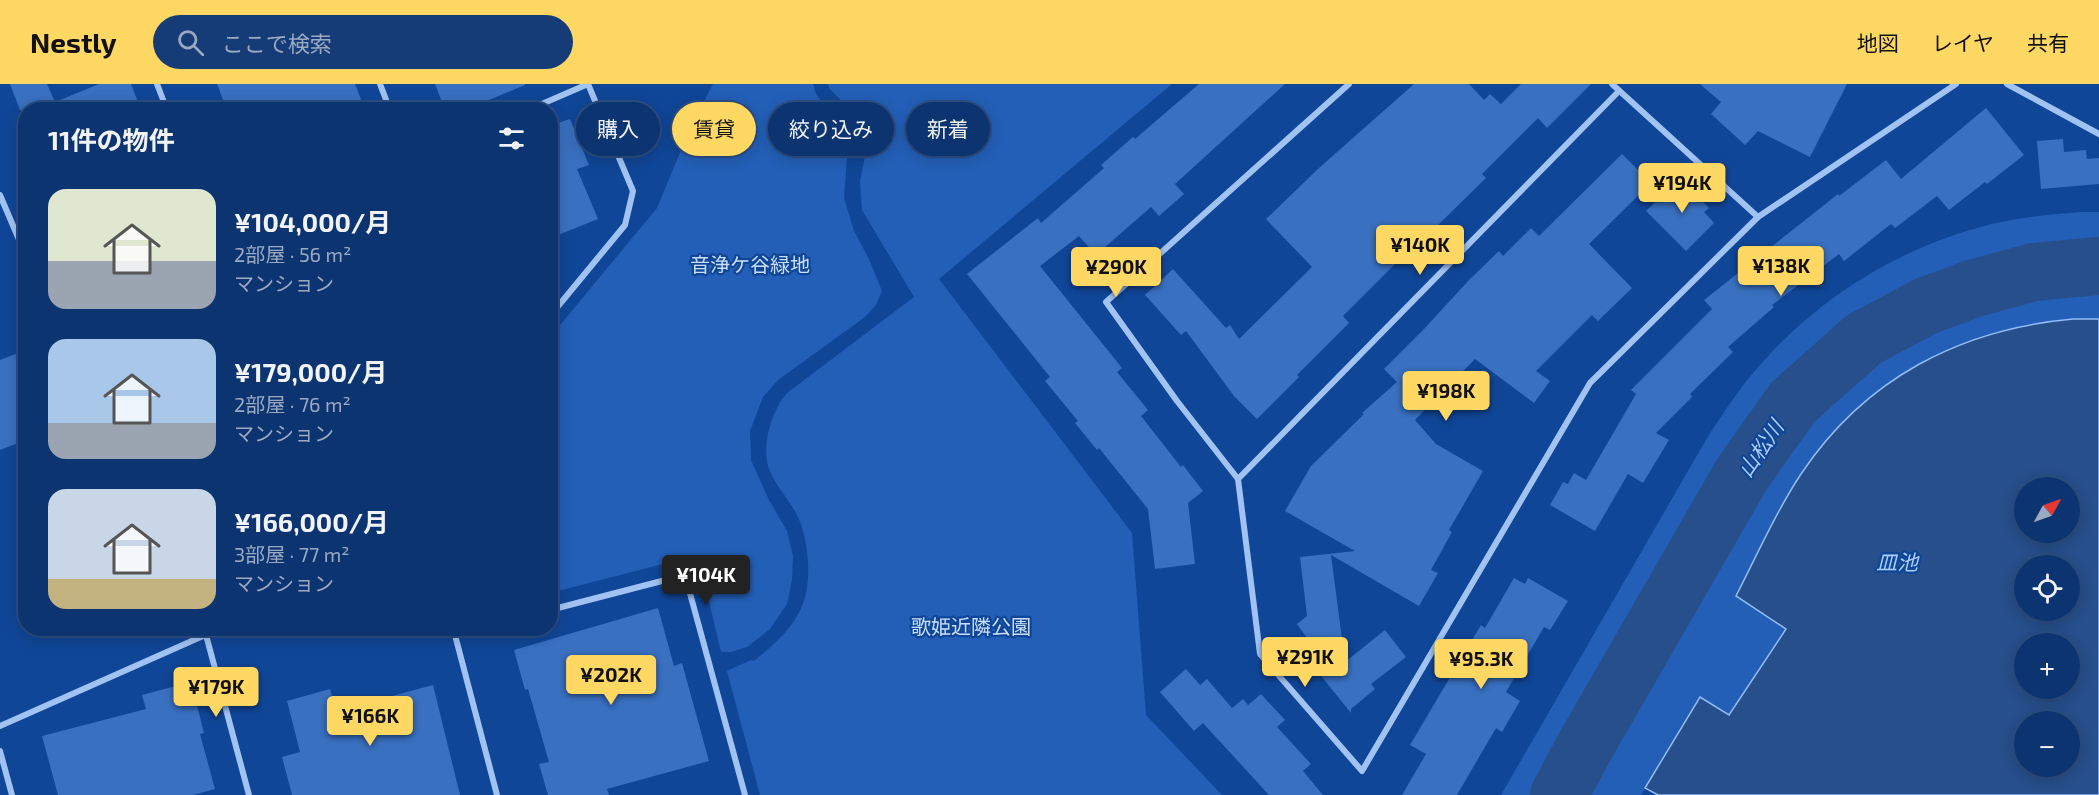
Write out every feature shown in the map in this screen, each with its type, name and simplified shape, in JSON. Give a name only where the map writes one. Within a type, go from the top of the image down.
[{"type":"street","points":[[157,84],[164,102]]},
{"type":"street","points":[[380,84],[387,102]]},
{"type":"street","points":[[546,102],[588,84],[633,191],[625,225],[558,306]]},
{"type":"street","points":[[1348,84],[1106,302],[1177,401],[1238,479],[1260,654],[1362,771],[1590,383],[1758,217],[1956,84]]},
{"type":"street","points":[[1612,84],[1758,217]]},
{"type":"street","points":[[2007,84],[2099,134]]},
{"type":"street","points":[[1238,479],[1619,91]]},
{"type":"street","points":[[0,195],[18,237]]},
{"type":"street","points":[[558,608],[685,575],[745,795]]},
{"type":"street","points":[[0,726],[204,636]]},
{"type":"street","points":[[206,636],[249,795]]},
{"type":"street","points":[[455,636],[497,795]]},
{"type":"street","points":[[0,751],[12,795]]},
{"type":"green space","name":"音浄ケ谷緑地","points":[[713,84],[813,84],[822,102],[768,102],[768,156],[847,156],[844,198],[854,231],[882,291],[876,305],[865,317],[778,380],[763,397],[750,431],[751,460],[769,500],[787,531],[793,556],[792,580],[787,604],[770,629],[747,647],[731,652],[721,652],[698,555],[558,591],[558,328],[657,208],[679,156],[756,156],[756,102],[704,102]]},
{"type":"green space","name":"歌姫近隣公園","points":[[828,84],[1172,84],[939,279],[1132,533],[1146,715],[1222,795],[760,795],[727,671],[751,660],[754,661],[787,630],[801,607],[808,579],[807,550],[801,525],[793,507],[773,478],[768,466],[766,447],[770,427],[777,408],[787,393],[914,297],[862,210],[860,181],[865,156],[894,156],[894,102],[842,102]]},
{"type":"green space","points":[[2099,212],[2099,249],[2011,260],[1970,270],[1930,284],[1891,303],[1855,325],[1821,352],[1788,383],[1735,452],[1539,795],[1501,795],[1707,438],[1746,382],[1785,339],[1837,295],[1866,276],[1927,245],[1992,224],[2037,216]]},
{"type":"green space","points":[[2099,284],[2099,319],[2055,321],[2012,328],[1970,341],[1930,358],[1892,380],[1858,407],[1827,439],[1801,474],[1737,595],[1786,629],[1729,715],[1700,697],[1641,795],[1581,795],[1607,746],[1612,748],[1627,721],[1627,710],[1762,474],[1812,409],[1841,380],[1873,355],[1907,334],[1943,317],[2019,294],[2059,287]]},
{"type":"water","name":"皿池","points":[[2073,319],[2099,319],[2099,795],[1658,795],[1645,788],[1700,697],[1729,715],[1786,629],[1736,596],[1783,503],[1826,440],[1886,385],[1919,364],[1955,347],[1992,334]]},
{"type":"building","points":[[10,84],[47,84],[55,102],[18,102],[18,105]]},
{"type":"building","points":[[99,84],[131,84],[138,102],[55,102]]},
{"type":"building","points":[[217,84],[355,84],[362,102],[224,102]]},
{"type":"building","points":[[435,84],[525,84],[484,102],[442,102]]},
{"type":"building","points":[[1199,84],[1285,84],[1175,184],[1184,194],[1159,216],[1151,207],[1096,255],[1079,236],[1040,266],[1122,368],[1117,372],[1148,410],[1141,416],[1203,491],[1188,503],[1195,564],[1155,569],[1148,509],[1099,448],[1097,450],[1075,423],[1078,421],[1045,381],[1050,377],[967,274],[1038,218],[1041,223],[1104,168],[1101,165]]},
{"type":"building","points":[[1414,84],[1469,84],[1484,100],[1490,94],[1501,104],[1521,84],[1591,84],[1547,128],[1538,118],[1482,174],[1486,178],[1434,229],[1436,231],[1414,251],[1411,248],[1343,316],[1349,323],[1257,419],[1234,396],[1186,331],[1181,335],[1145,295],[1173,269],[1226,328],[1230,325],[1239,339],[1312,267],[1266,219],[1319,168]]},
{"type":"building","points":[[1700,84],[1847,84],[1810,157],[1758,131],[1745,145],[1711,114],[1721,102]]},
{"type":"building","points":[[1986,108],[2024,155],[1949,210],[1937,196],[1895,228],[1891,224],[1844,261],[1839,254],[1772,305],[1774,307],[1728,347],[1733,352],[1690,394],[1692,397],[1656,433],[1669,440],[1643,483],[1628,474],[1595,531],[1550,505],[1563,482],[1568,484],[1574,473],[1586,480],[1636,394],[1631,390],[1712,309],[1704,300],[1838,194],[1839,196],[1886,160],[1901,179]]},
{"type":"building","points":[[570,119],[576,134],[576,156],[585,156],[589,165],[577,169],[598,219],[558,235],[558,123]]},
{"type":"building","points":[[2063,139],[2064,152],[2086,150],[2087,159],[2099,158],[2099,184],[2041,189],[2037,141]]},
{"type":"building","points":[[1622,154],[1651,183],[1589,244],[1632,288],[1598,321],[1592,315],[1536,371],[1550,381],[1534,403],[1475,359],[1415,420],[1436,444],[1483,471],[1449,530],[1452,532],[1431,570],[1438,573],[1419,606],[1331,555],[1345,662],[1385,630],[1406,657],[1371,684],[1375,689],[1351,709],[1351,713],[1297,646],[1307,638],[1297,624],[1307,616],[1300,557],[1355,551],[1285,511],[1311,466],[1364,414],[1362,413],[1397,382],[1384,369],[1499,251],[1503,256],[1531,228],[1539,236]]},
{"type":"building","points":[[1680,178],[1709,208],[1704,212],[1714,223],[1686,251],[1646,211]]},
{"type":"building","points":[[18,353],[18,443],[0,450],[0,360]]},
{"type":"building","points":[[1514,578],[1525,584],[1528,578],[1568,601],[1550,630],[1544,627],[1506,692],[1520,701],[1502,732],[1496,728],[1457,795],[1402,795],[1426,754],[1410,745],[1481,625],[1485,628]]},
{"type":"building","points":[[658,608],[674,666],[682,663],[709,761],[607,789],[609,795],[548,795],[539,764],[549,762],[514,650]]},
{"type":"building","points":[[1186,669],[1200,685],[1207,679],[1232,708],[1243,699],[1248,705],[1261,694],[1285,720],[1277,727],[1311,764],[1303,771],[1323,795],[1269,795],[1203,723],[1194,731],[1160,692]]},
{"type":"building","points":[[191,682],[204,733],[200,734],[215,789],[193,795],[58,795],[42,736],[146,709],[142,695]]},
{"type":"building","points":[[433,685],[460,795],[292,795],[282,757],[300,752],[287,701],[330,689],[336,711]]},
{"type":"waterway","name":"山松川","points":[[1559,795],[1742,474],[1793,402],[1864,339],[1926,306],[1975,288],[2034,272],[2099,266]]}]
